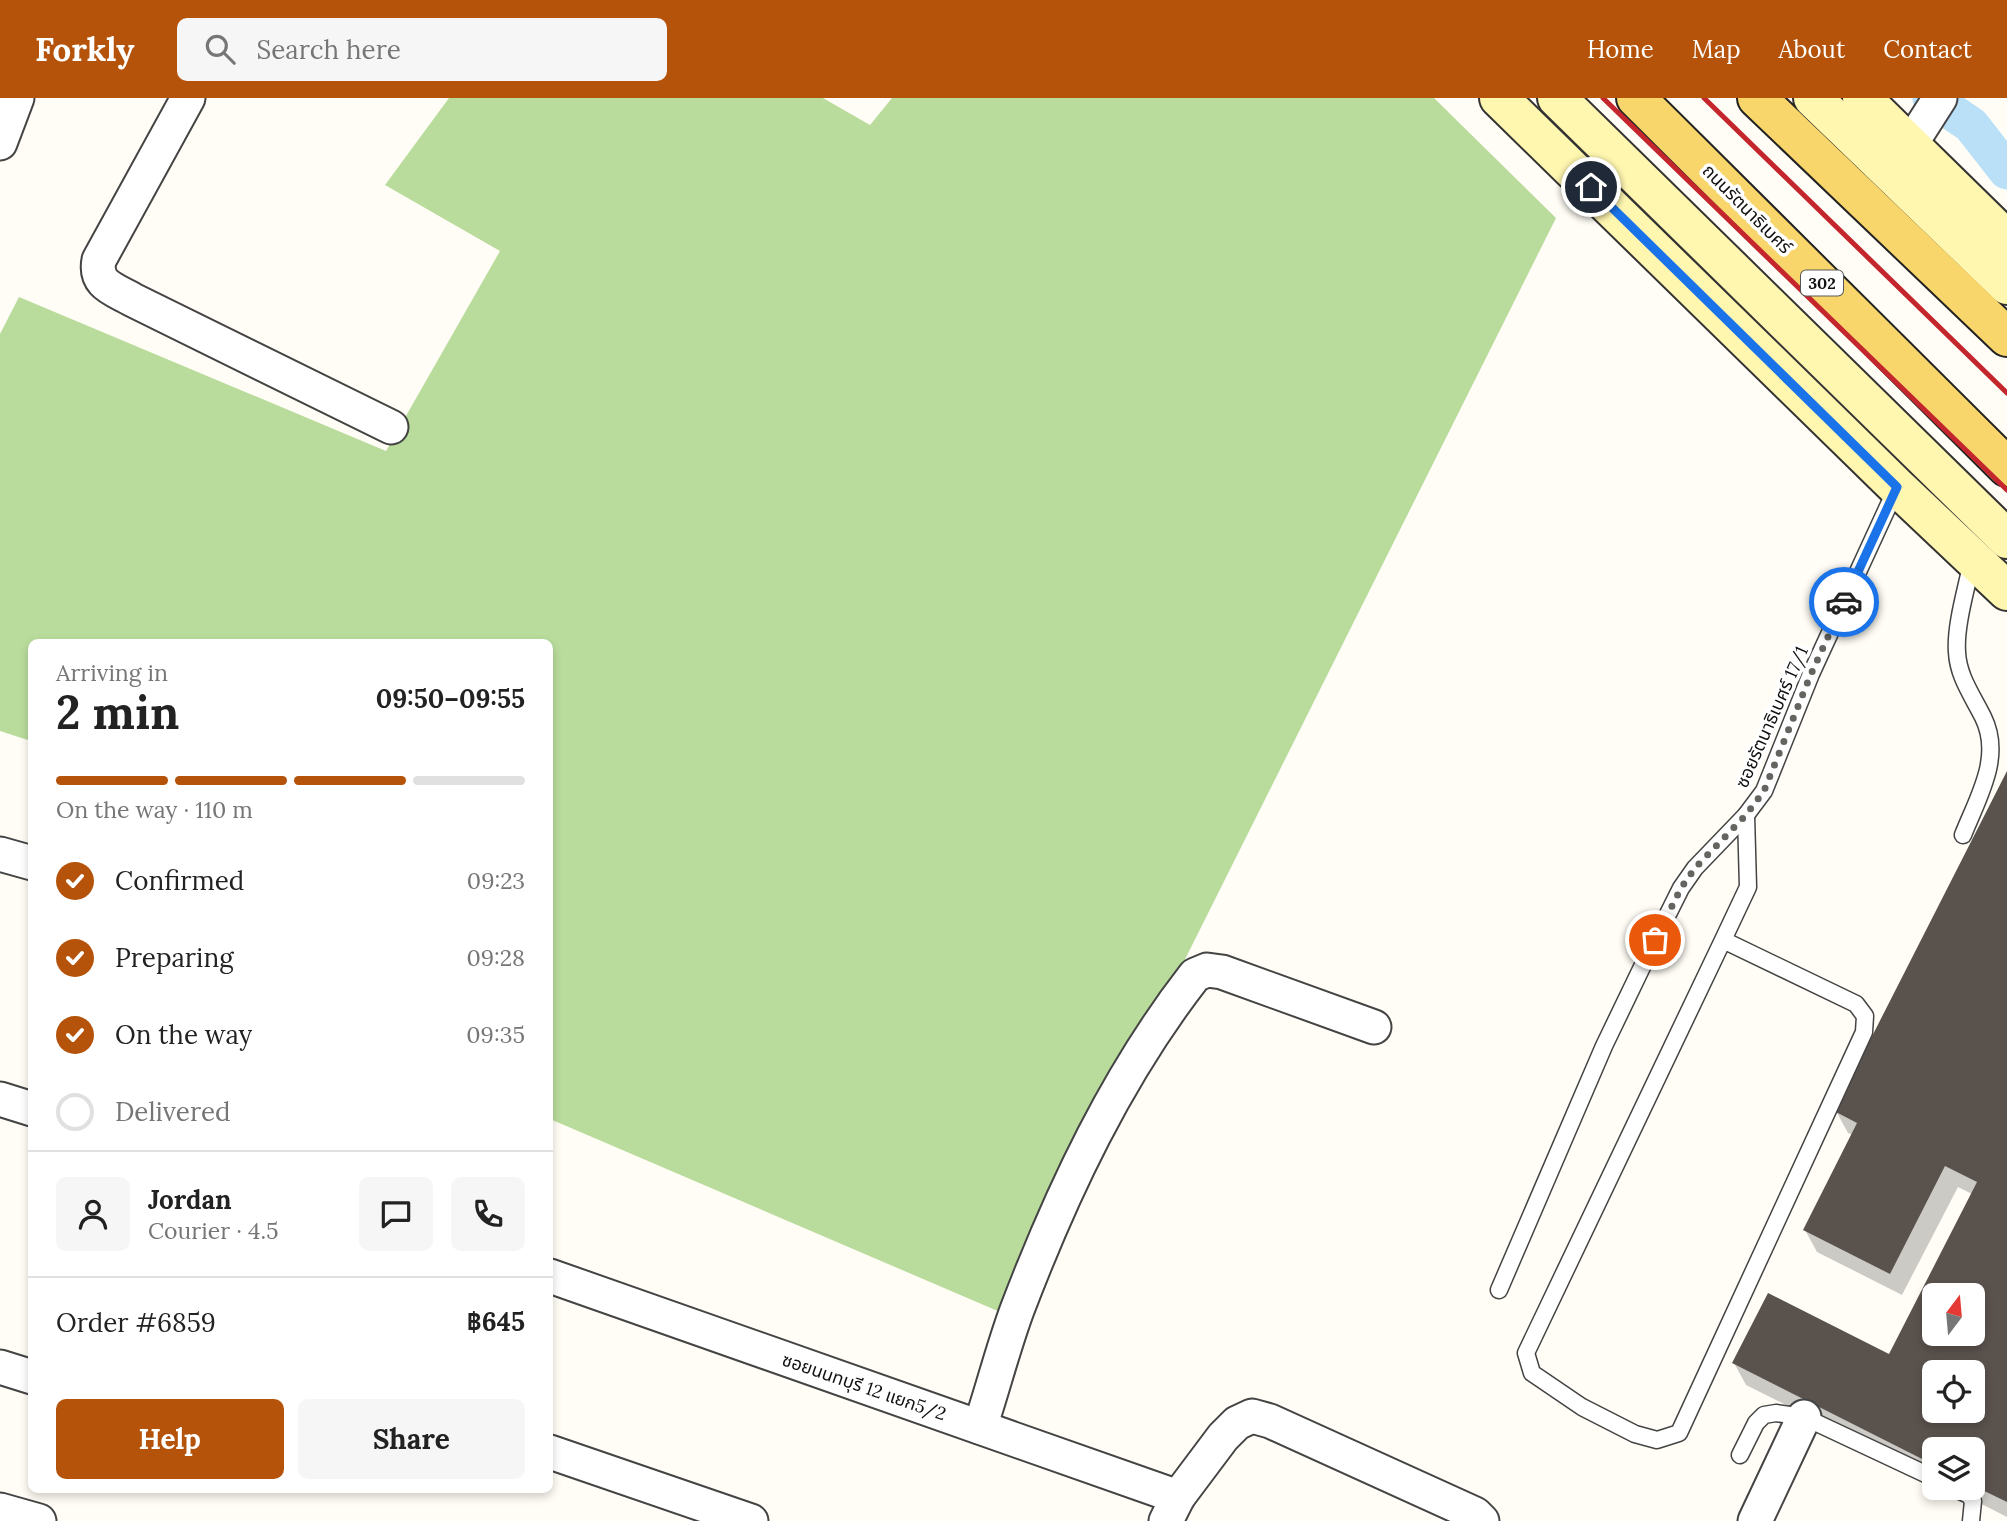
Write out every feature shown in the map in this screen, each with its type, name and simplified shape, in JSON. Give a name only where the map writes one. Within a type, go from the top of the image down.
[{"type":"main road","points":[[1499,98],[2007,591]]},
{"type":"main road","name":"ถนนรัตนาธิเบศร์","points":[[1636,98],[2007,467]]},
{"type":"main road","points":[[1757,98],[2007,337]]},
{"type":"main road","points":[[1813,98],[2007,285]]},
{"type":"main road","points":[[1862,98],[1926,120],[2007,240]]},
{"type":"main road","points":[[1565,106],[2007,540]]},
{"type":"street","points":[[0,143],[17,98]]},
{"type":"street","points":[[188,98],[99,260],[99,279],[134,300],[391,427]]},
{"type":"street","points":[[0,854],[28,862]]},
{"type":"street","points":[[980,1427],[1017,1311],[1072,1175],[1130,1070],[1195,975],[1206,970],[1222,972],[1374,1027]]},
{"type":"street","points":[[0,1099],[28,1108]]},
{"type":"street","name":"ซอยนนทบุรี 12 แยก5/2","points":[[553,1277],[980,1427],[1172,1509]]},
{"type":"street","points":[[0,1367],[28,1376]]},
{"type":"street","points":[[1172,1509],[1223,1437],[1237,1423],[1252,1416],[1270,1421],[1475,1514],[1482,1521]]},
{"type":"street","points":[[1755,1521],[1804,1417]]},
{"type":"street","points":[[553,1453],[751,1521]]},
{"type":"street","points":[[0,1510],[39,1521]]},
{"type":"lane","name":"ซอยรัตนาธิเบศร์ 17/1","points":[[1499,1290],[1604,1046],[1681,888],[1695,868],[1746,815],[1764,791],[1811,674],[1897,487]]},
{"type":"lane","points":[[1962,835],[1991,761],[1990,732],[1964,683],[1957,652],[1960,619],[1973,558]]},
{"type":"lane","points":[[1723,940],[1856,1004],[1865,1016],[1864,1032],[1679,1433],[1657,1440],[1634,1434],[1583,1407],[1532,1373],[1526,1353],[1748,887],[1746,815]]},
{"type":"lane","points":[[1740,1455],[1756,1423],[1764,1415],[1776,1413],[1804,1417],[1922,1472]]},
{"type":"lane","points":[[1970,1521],[1972,1500]]},
{"type":"green space","points":[[449,98],[823,98],[870,125],[892,98],[1434,98],[1556,218],[1007,1315],[553,1120],[553,639],[28,639],[28,740],[0,731],[0,334],[19,297],[386,451],[500,251],[385,185]]},
{"type":"building","points":[[2007,771],[2007,1502],[1985,1491],[1985,1437],[1922,1437],[1922,1459],[1732,1363],[1768,1293],[1889,1354],[1922,1290],[1922,1346],[1985,1346],[1985,1283],[1925,1283],[1977,1182],[1945,1166],[1890,1274],[1803,1230],[1857,1123],[1834,1111]]},
{"type":"waterway","points":[[1931,98],[1971,125],[2007,171]]},
{"type":"railway","points":[[1603,98],[2007,490]]},
{"type":"railway","points":[[1704,98],[2007,393]]},
{"type":"way so far","points":[[1655,940],[1681,888],[1695,868],[1746,815],[1764,791],[1811,674],[1844,602]]},
{"type":"route","points":[[1591,187],[1897,487],[1844,602]]}]
